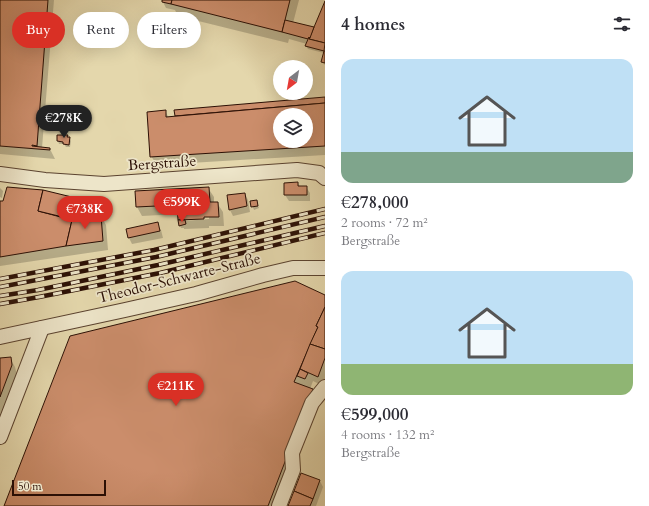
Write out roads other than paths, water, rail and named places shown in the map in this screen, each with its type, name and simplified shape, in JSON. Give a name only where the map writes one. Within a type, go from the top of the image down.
[{"type":"street","name":"Bergstraße","points":[[0,174],[45,180],[104,184],[297,170],[319,173],[325,178]]},
{"type":"street","name":"Theodor-Schwarte-Straße","points":[[0,336],[196,294],[293,268],[325,268]]},
{"type":"street","points":[[0,437],[42,328]]},
{"type":"street","points":[[279,506],[293,470],[292,453],[312,403],[325,388]]},
{"type":"railway","points":[[0,279],[154,250],[325,209]]},
{"type":"railway","points":[[0,287],[156,257],[325,217]]},
{"type":"railway","points":[[0,296],[38,290],[158,265],[325,226]]},
{"type":"railway","points":[[0,304],[160,273],[325,233]]}]
